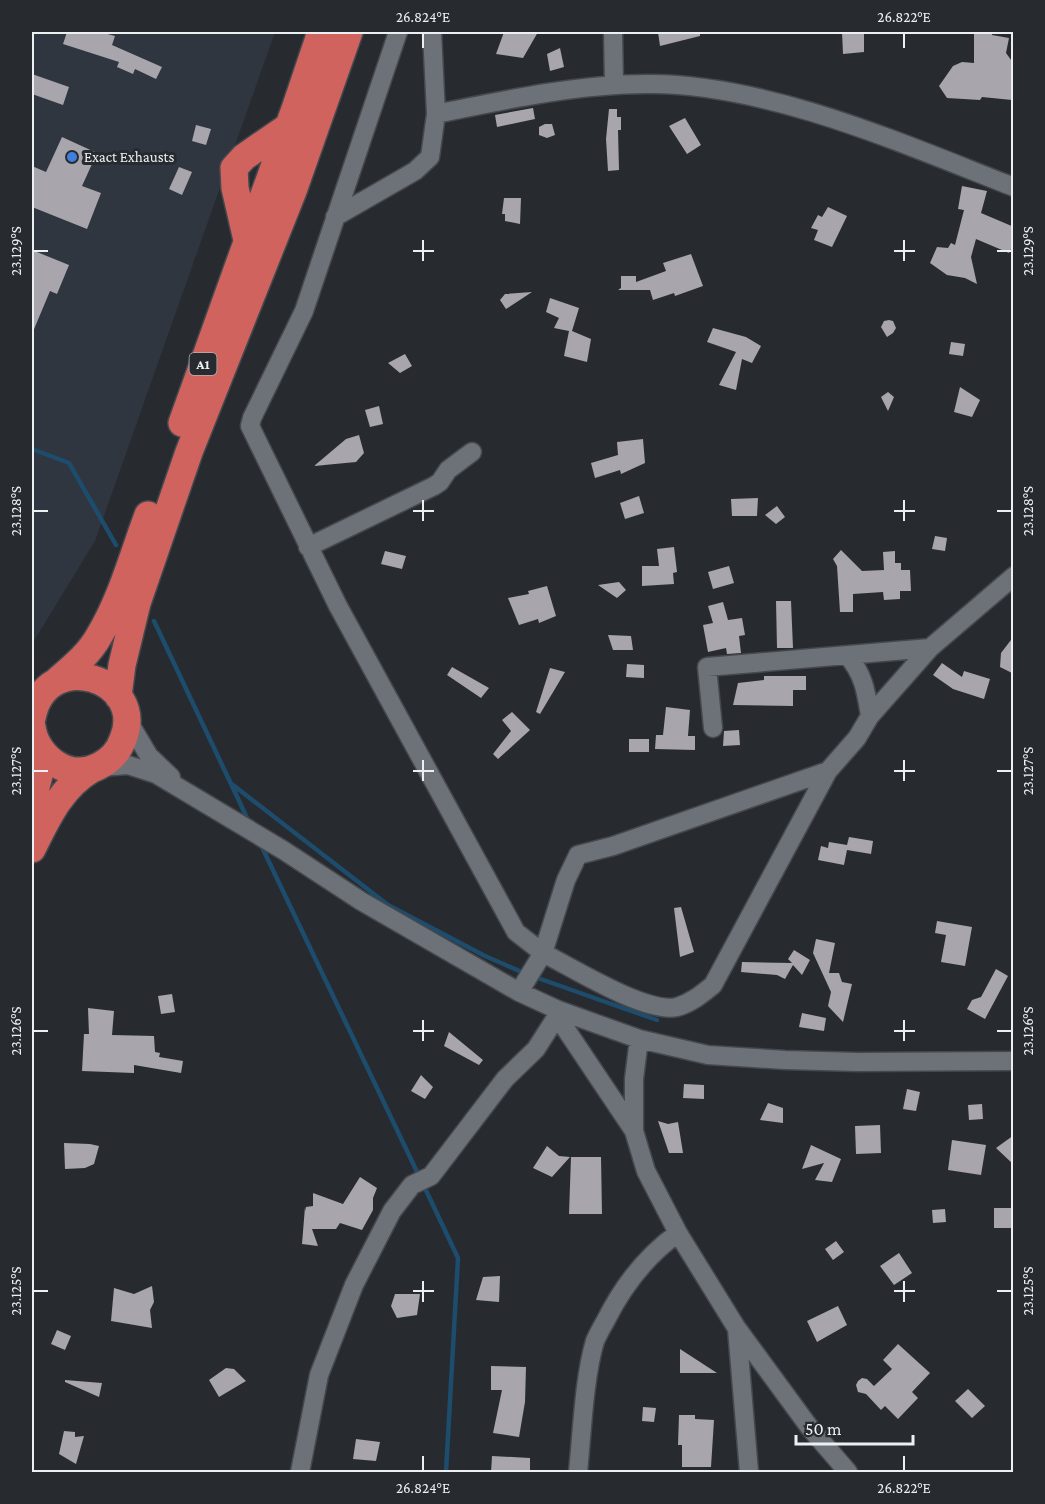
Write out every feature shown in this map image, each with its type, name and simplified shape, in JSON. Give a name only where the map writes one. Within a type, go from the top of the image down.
[{"type":"highway","name":"A1","points":[[34,724],[46,688],[83,658],[99,636],[117,597],[173,449],[321,32]]},
{"type":"highway","name":"A1","points":[[32,849],[55,805],[79,777],[110,759],[120,748],[126,734],[122,665],[140,592],[189,452],[293,191],[349,32]]},
{"type":"highway","points":[[247,240],[235,188],[234,168],[244,157],[289,126]]},
{"type":"highway","points":[[58,680],[69,676],[91,677],[102,681],[123,708]]},
{"type":"highway","points":[[34,724],[52,762],[78,771],[95,768]]},
{"type":"highway","points":[[32,802],[42,764],[34,724]]},
{"type":"street","points":[[398,32],[304,311],[250,426],[338,606],[516,932],[543,953],[640,1002],[662,1007],[676,1007],[699,997],[712,985],[828,771],[857,738],[870,716],[930,648],[1014,576]]},
{"type":"street","points":[[335,217],[415,171],[430,157],[436,114],[432,32]]},
{"type":"street","points":[[613,32],[614,84]]},
{"type":"street","points":[[436,114],[500,101],[614,84],[694,86],[780,103],[882,135],[1014,187]]},
{"type":"street","points":[[308,547],[434,486],[440,482],[448,470],[472,452]]},
{"type":"street","points":[[713,729],[707,667],[930,648]]},
{"type":"street","points":[[847,655],[858,668],[865,684],[870,716]]},
{"type":"street","points":[[123,708],[149,756],[186,791]]},
{"type":"street","points":[[95,768],[129,765],[156,774],[283,850],[361,901],[519,992],[558,1013],[639,1039],[708,1055],[785,1060],[1014,1062]]},
{"type":"street","points":[[519,992],[543,953],[569,872],[578,855],[613,846],[828,771]]},
{"type":"street","points":[[558,1013],[634,1131],[646,1171],[678,1233],[736,1327],[810,1428],[848,1473]]},
{"type":"street","points":[[300,1473],[320,1375],[354,1285],[392,1211],[412,1185],[431,1176],[506,1078],[536,1049],[558,1013]]},
{"type":"street","points":[[634,1131],[634,1079],[639,1039]]},
{"type":"street","points":[[578,1473],[589,1374],[596,1340],[614,1304],[637,1269],[658,1247],[678,1233]]},
{"type":"street","points":[[736,1327],[748,1473]]},
{"type":"shaded area","points":[[32,32],[275,32],[95,541],[32,644]]},
{"type":"building","points":[[67,32],[100,32],[115,36],[112,45],[162,67],[156,79],[135,69],[133,74],[117,67],[119,62],[63,44]]},
{"type":"building","points":[[504,32],[538,32],[523,58],[496,54]]},
{"type":"building","points":[[658,32],[700,32],[700,36],[660,46]]},
{"type":"building","points":[[842,32],[864,32],[864,52],[843,54]]},
{"type":"building","points":[[974,32],[992,32],[992,35],[1009,38],[1006,53],[1014,64],[1012,100],[982,97],[980,100],[947,98],[939,86],[953,66],[962,62],[974,63]]},
{"type":"building","points":[[560,48],[564,67],[550,71],[547,54]]},
{"type":"building","points":[[32,74],[69,87],[63,105],[32,94]]},
{"type":"building","points":[[533,108],[535,119],[497,127],[495,115]]},
{"type":"building","points":[[609,109],[617,109],[617,117],[621,117],[621,130],[618,130],[619,170],[608,171],[606,139]]},
{"type":"building","points":[[685,118],[701,145],[687,154],[669,126]]},
{"type":"building","points":[[552,124],[555,135],[547,138],[539,135],[539,127]]},
{"type":"building","points":[[196,125],[211,129],[206,145],[192,141]]},
{"type":"building","points":[[62,137],[97,153],[82,186],[101,193],[87,229],[32,207],[32,166],[46,172]]},
{"type":"building","points":[[179,167],[192,172],[182,195],[169,189]]},
{"type":"building","points":[[962,186],[987,191],[981,213],[1014,227],[1014,243],[1009,253],[976,239],[971,257],[977,284],[965,278],[947,275],[930,263],[937,247],[948,248],[951,243],[955,245],[964,210],[958,209]]},
{"type":"building","points":[[504,198],[521,198],[520,224],[505,221],[505,214],[502,214]]},
{"type":"building","points":[[828,207],[847,216],[832,247],[814,240],[818,230],[811,228],[818,215],[822,217]]},
{"type":"building","points":[[32,250],[69,265],[57,294],[50,291],[32,334]]},
{"type":"building","points":[[691,254],[703,286],[675,296],[674,293],[653,300],[650,290],[618,290],[621,288],[621,276],[636,276],[636,282],[666,271],[663,263]]},
{"type":"building","points":[[532,292],[506,309],[500,300],[505,294]]},
{"type":"building","points":[[550,298],[579,308],[572,331],[591,339],[587,362],[564,356],[569,331],[554,328],[559,318],[546,312]]},
{"type":"building","points":[[884,321],[893,321],[896,328],[887,337],[881,327]]},
{"type":"building","points":[[713,328],[746,337],[761,346],[752,363],[742,359],[736,390],[719,385],[736,352],[707,342]]},
{"type":"building","points":[[951,342],[965,344],[963,356],[949,354]]},
{"type":"building","points":[[405,354],[412,366],[400,373],[388,363]]},
{"type":"building","points":[[960,387],[980,400],[972,417],[954,412]]},
{"type":"building","points":[[888,392],[894,397],[888,411],[881,397]]},
{"type":"building","points":[[379,406],[383,424],[370,427],[365,410]]},
{"type":"building","points":[[359,435],[364,453],[356,462],[314,466],[346,439]]},
{"type":"building","points":[[643,439],[645,463],[621,474],[620,470],[595,478],[591,463],[618,455],[617,442]]},
{"type":"building","points":[[639,496],[644,513],[625,519],[620,503]]},
{"type":"building","points":[[758,498],[757,516],[732,516],[731,499]]},
{"type":"building","points":[[777,506],[785,517],[776,524],[765,515]]},
{"type":"building","points":[[935,536],[947,538],[945,551],[932,549]]},
{"type":"building","points":[[674,547],[677,572],[673,573],[674,584],[642,586],[642,566],[659,566],[657,549]]},
{"type":"building","points":[[841,550],[862,571],[884,570],[883,552],[895,551],[895,563],[901,563],[901,570],[910,570],[911,591],[900,591],[900,599],[884,600],[883,592],[853,594],[853,612],[840,612],[837,566],[833,559]]},
{"type":"building","points":[[385,551],[406,556],[402,569],[381,564]]},
{"type":"building","points":[[729,566],[734,583],[713,589],[708,572]]},
{"type":"building","points":[[619,582],[626,590],[617,598],[598,585]]},
{"type":"building","points":[[547,586],[556,616],[539,623],[538,619],[519,625],[508,598],[529,594],[528,591]]},
{"type":"building","points":[[776,601],[791,601],[793,648],[777,648]]},
{"type":"building","points":[[723,602],[728,620],[742,618],[745,635],[739,636],[741,653],[727,654],[726,648],[708,652],[703,625],[713,623],[708,606]]},
{"type":"building","points":[[608,635],[631,636],[633,650],[613,650]]},
{"type":"building","points":[[1014,636],[1014,674],[1000,667],[1001,653]]},
{"type":"building","points":[[942,663],[962,677],[964,671],[990,679],[984,699],[953,689],[933,675]]},
{"type":"building","points":[[627,664],[644,665],[644,678],[626,677]]},
{"type":"building","points":[[452,667],[489,688],[481,698],[447,675]]},
{"type":"building","points":[[550,668],[565,672],[540,714],[536,712]]},
{"type":"building","points":[[764,676],[806,676],[806,690],[793,690],[793,706],[733,705],[738,683],[764,680]]},
{"type":"building","points":[[666,707],[690,710],[688,736],[695,736],[695,750],[655,749],[656,735],[663,735]]},
{"type":"building","points":[[512,712],[530,730],[498,759],[493,754],[511,731],[502,720]]},
{"type":"building","points":[[739,730],[740,745],[723,746],[724,731]]},
{"type":"building","points":[[629,739],[649,739],[649,752],[629,752]]},
{"type":"building","points":[[849,837],[873,841],[871,854],[847,850],[844,865],[818,860],[821,846],[828,848],[829,842],[847,845]]},
{"type":"building","points":[[681,907],[694,952],[680,957],[674,908]]},
{"type":"building","points":[[937,921],[972,927],[965,966],[941,962],[946,935],[935,933]]},
{"type":"building","points":[[816,939],[835,943],[829,973],[839,973],[842,982],[852,984],[843,1022],[828,1006],[831,992],[813,953]]},
{"type":"building","points":[[794,950],[810,960],[802,975],[793,965],[785,979],[777,975],[741,972],[742,962],[792,963],[788,959]]},
{"type":"building","points":[[996,969],[1008,976],[985,1019],[967,1009],[972,1000],[981,997]]},
{"type":"building","points":[[172,994],[175,1012],[161,1014],[158,996]]},
{"type":"building","points":[[88,1008],[114,1011],[112,1035],[154,1036],[155,1052],[160,1053],[159,1057],[183,1061],[181,1073],[134,1065],[134,1073],[82,1071],[84,1034],[89,1034]]},
{"type":"building","points":[[802,1013],[826,1018],[824,1031],[799,1027]]},
{"type":"building","points":[[449,1032],[483,1060],[479,1065],[444,1046]]},
{"type":"building","points":[[421,1075],[433,1087],[425,1099],[411,1091]]},
{"type":"building","points":[[684,1084],[704,1085],[704,1099],[683,1098]]},
{"type":"building","points":[[907,1089],[920,1092],[916,1111],[903,1109]]},
{"type":"building","points":[[768,1103],[783,1108],[783,1123],[760,1120]]},
{"type":"building","points":[[982,1104],[983,1119],[969,1120],[968,1105]]},
{"type":"building","points":[[658,1121],[668,1124],[678,1122],[683,1153],[669,1153]]},
{"type":"building","points":[[880,1125],[881,1153],[856,1154],[855,1126]]},
{"type":"building","points":[[1014,1135],[1014,1165],[996,1148]]},
{"type":"building","points":[[952,1140],[986,1145],[981,1175],[948,1170]]},
{"type":"building","points":[[64,1143],[99,1146],[94,1164],[85,1168],[65,1169]]},
{"type":"building","points":[[811,1145],[841,1159],[832,1182],[815,1180],[824,1163],[802,1169]]},
{"type":"building","points":[[547,1146],[559,1156],[570,1157],[552,1177],[533,1168]]},
{"type":"building","points":[[571,1157],[601,1157],[602,1214],[569,1214]]},
{"type":"building","points":[[360,1177],[377,1188],[373,1198],[373,1210],[362,1230],[340,1223],[336,1229],[312,1229],[318,1246],[302,1244],[305,1207],[306,1211],[306,1207],[313,1206],[313,1193],[343,1204]]},
{"type":"building","points":[[994,1208],[1014,1208],[1014,1228],[994,1228]]},
{"type":"building","points":[[945,1209],[946,1222],[933,1223],[932,1210]]},
{"type":"building","points":[[836,1241],[844,1252],[833,1260],[825,1249]]},
{"type":"building","points":[[899,1253],[912,1273],[894,1285],[880,1266]]},
{"type":"building","points":[[500,1276],[499,1302],[476,1300],[483,1277]]},
{"type":"building","points":[[152,1286],[154,1302],[150,1310],[152,1328],[111,1321],[114,1288],[134,1294]]},
{"type":"building","points":[[395,1294],[420,1294],[417,1315],[397,1318],[391,1306]]},
{"type":"building","points":[[838,1306],[847,1325],[817,1342],[807,1321]]},
{"type":"building","points":[[57,1330],[71,1336],[65,1350],[51,1344]]},
{"type":"building","points":[[898,1344],[930,1373],[912,1392],[918,1398],[898,1419],[885,1406],[881,1410],[866,1394],[858,1392],[856,1385],[862,1378],[867,1379],[874,1386],[892,1369],[883,1360]]},
{"type":"building","points":[[680,1349],[717,1373],[680,1373]]},
{"type":"building","points":[[491,1366],[526,1367],[525,1402],[519,1437],[493,1433],[502,1390],[491,1390]]},
{"type":"building","points":[[226,1368],[234,1369],[246,1381],[219,1397],[209,1380]]},
{"type":"building","points":[[65,1380],[102,1383],[99,1397],[65,1382]]},
{"type":"building","points":[[968,1389],[985,1406],[972,1418],[955,1401]]},
{"type":"building","points":[[643,1407],[656,1408],[654,1422],[642,1421]]},
{"type":"building","points":[[679,1415],[695,1415],[695,1419],[714,1420],[711,1467],[682,1467],[682,1445],[678,1445]]},
{"type":"building","points":[[64,1431],[75,1432],[75,1437],[84,1436],[76,1464],[59,1454]]},
{"type":"building","points":[[356,1439],[380,1442],[376,1461],[353,1459]]},
{"type":"building","points":[[492,1456],[530,1458],[530,1473],[491,1473]]},
{"type":"waterway","points":[[32,449],[69,463],[116,545]]},
{"type":"waterway","points":[[154,621],[249,822]]},
{"type":"waterway","points":[[233,785],[388,905],[485,956],[524,973]]},
{"type":"waterway","points":[[260,843],[419,1176]]},
{"type":"waterway","points":[[532,976],[657,1020]]},
{"type":"waterway","points":[[423,1184],[458,1258],[446,1472]]},
{"type":"place","name":"Exact Exhausts","points":[[72,157]]}]
